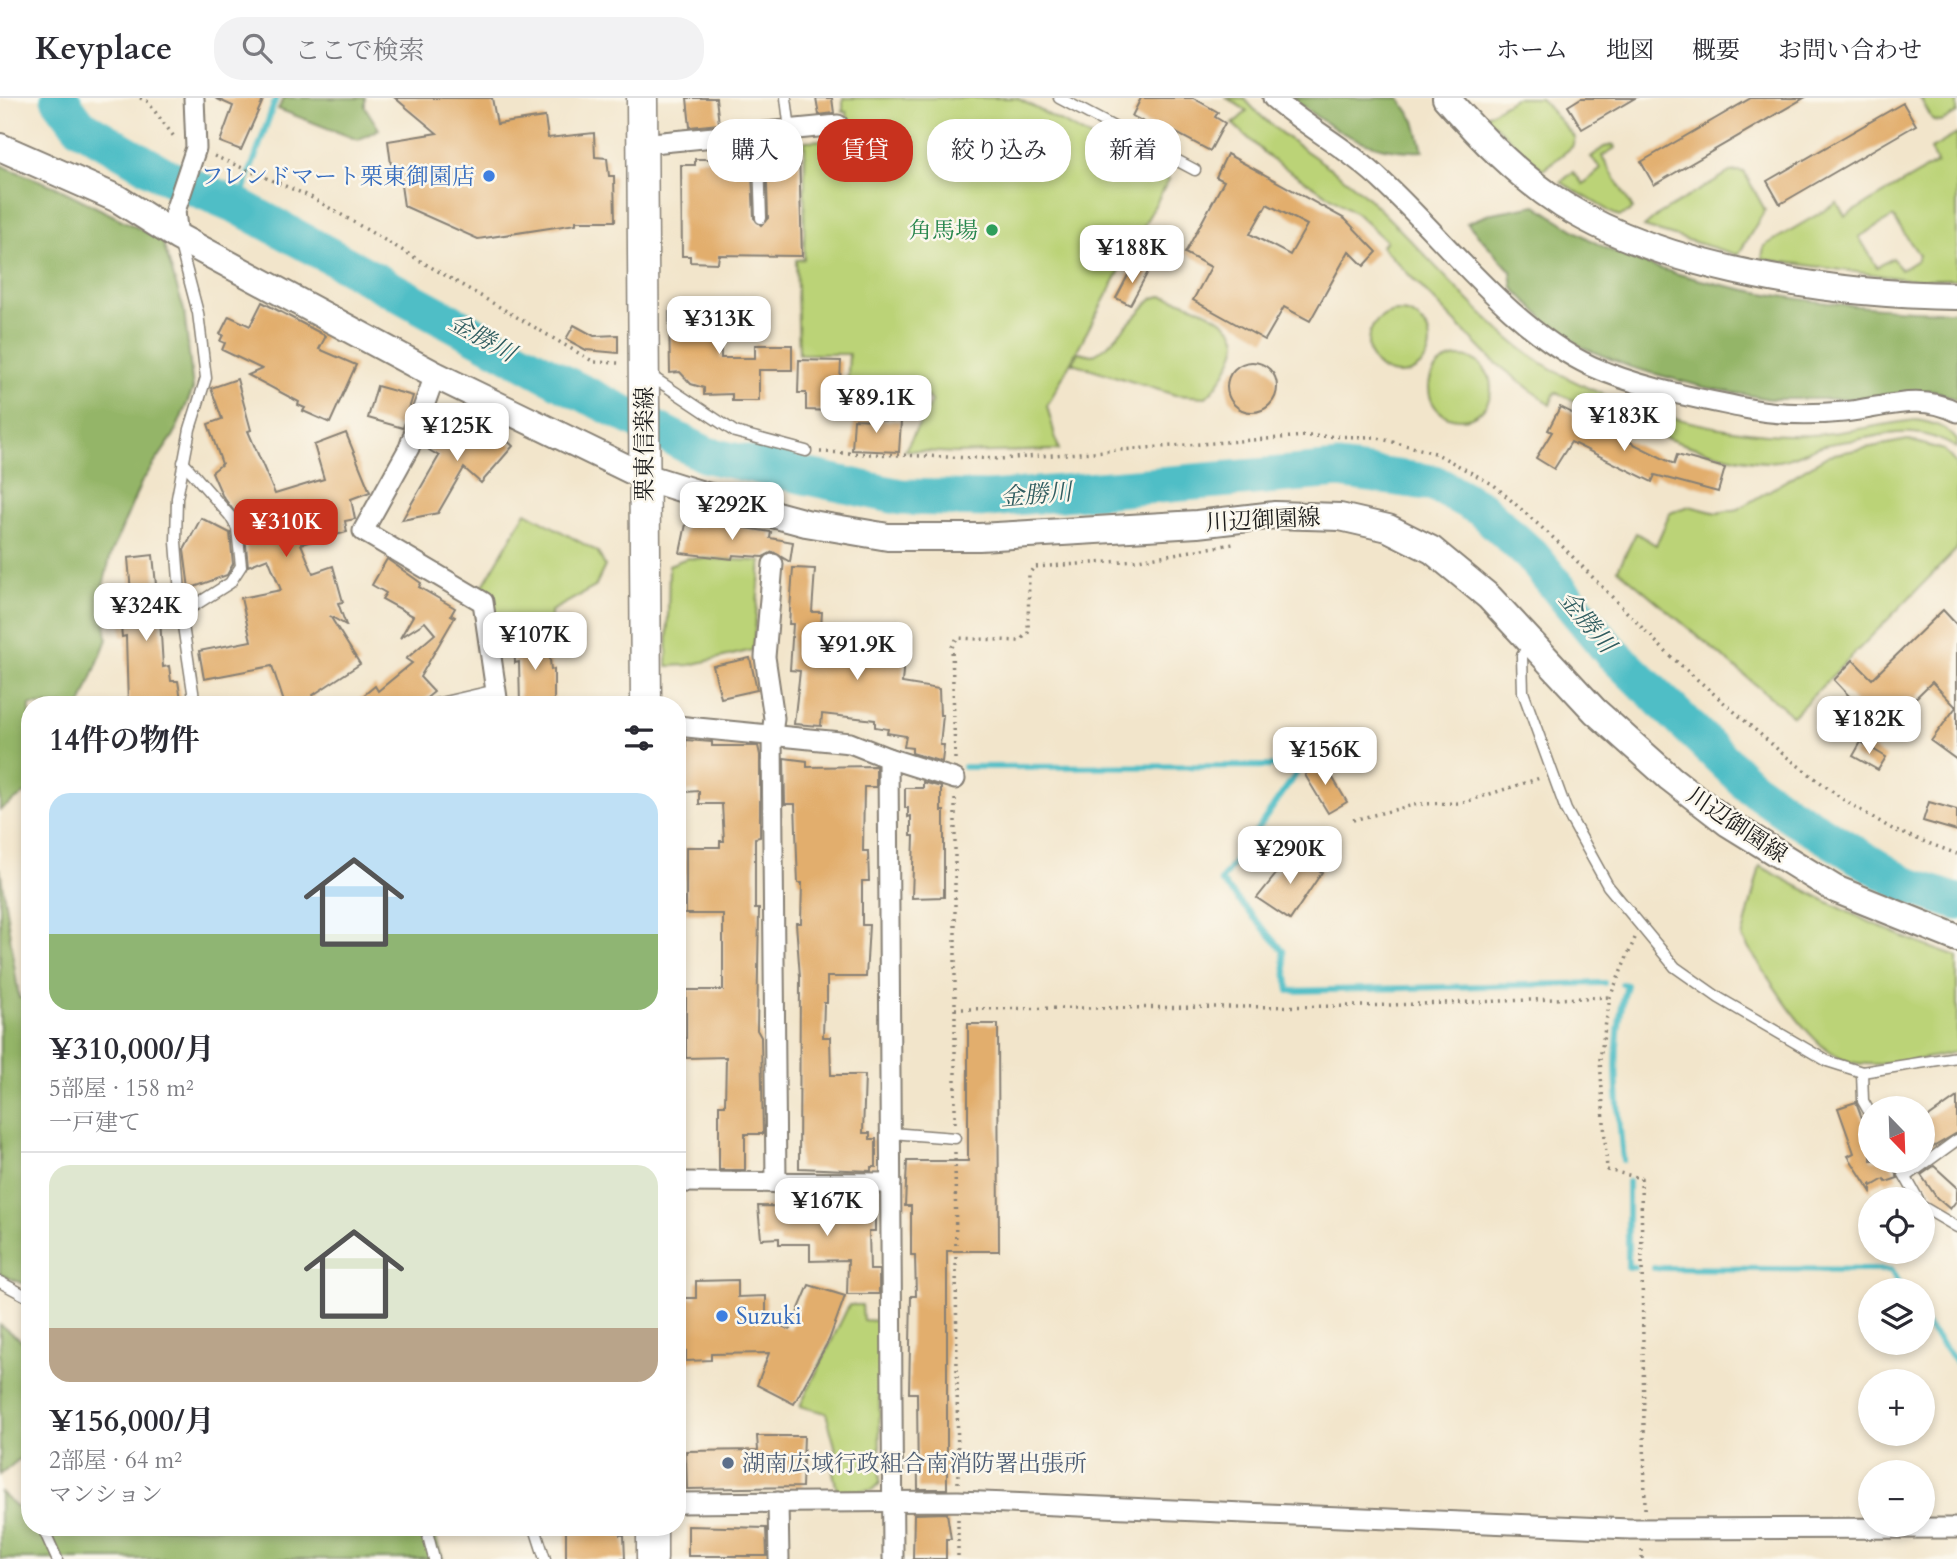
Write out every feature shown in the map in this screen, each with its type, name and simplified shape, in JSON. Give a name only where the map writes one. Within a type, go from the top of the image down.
[{"type":"main road","name":"栗東信楽線","points":[[642,98],[636,374],[644,463],[646,696]]},
{"type":"main road","points":[[1446,98],[1494,149],[1539,188],[1623,237],[1686,258],[1762,275],[1874,293],[1957,296]]},
{"type":"main road","name":"川辺御園線","points":[[0,147],[176,224],[435,375],[644,463],[806,523],[888,537],[979,537],[1275,515],[1340,517],[1388,528],[1432,550],[1489,597],[1595,711],[1670,778],[1728,823],[1835,889],[1957,938]]},
{"type":"main road","points":[[652,1536],[652,1559]]},
{"type":"street","points":[[176,224],[193,159],[197,117],[194,98]]},
{"type":"street","points":[[1273,98],[1381,180],[1524,321],[1552,344],[1590,365],[1636,383],[1762,411],[1811,414],[1926,401],[1943,404],[1957,412]]},
{"type":"street","points":[[642,144],[707,138]]},
{"type":"street","points":[[435,375],[409,448],[363,531],[483,602],[497,696]]},
{"type":"street","points":[[773,564],[765,657],[774,718],[776,1183]]},
{"type":"street","points":[[686,727],[850,743],[955,779]]},
{"type":"street","points":[[888,758],[893,1559]]},
{"type":"street","points":[[686,1182],[891,1183]]},
{"type":"street","points":[[686,1503],[958,1501],[1643,1530],[1957,1528]]},
{"type":"street","points":[[778,1502],[779,1559]]},
{"type":"lane","points":[[786,98],[788,119]]},
{"type":"lane","points":[[1059,98],[1195,170]]},
{"type":"lane","points":[[760,182],[761,218]]},
{"type":"lane","points":[[176,224],[198,313],[206,378],[183,462],[177,498],[176,542],[181,614],[194,696]]},
{"type":"lane","points":[[636,374],[735,432],[806,451]]},
{"type":"lane","points":[[181,614],[230,583],[241,566],[237,528],[230,516],[183,462]]},
{"type":"lane","points":[[1531,643],[1522,656],[1523,692],[1566,810],[1608,886],[1675,967],[1719,998],[1827,1061],[1862,1072],[1957,1057]]},
{"type":"lane","points":[[1862,1072],[1863,1096]]},
{"type":"lane","points":[[891,1133],[955,1138]]},
{"type":"lane","points":[[1906,1177],[1957,1140]]},
{"type":"lane","points":[[1904,1173],[1911,1187]]},
{"type":"lane","points":[[1935,1214],[1957,1227]]},
{"type":"lane","points":[[0,1282],[21,1293]]},
{"type":"lane","points":[[47,1536],[57,1559]]},
{"type":"lane","points":[[428,1536],[434,1559]]},
{"type":"lane","points":[[538,1536],[545,1559]]},
{"type":"path","points":[[140,98],[147,101],[176,140]]},
{"type":"path","points":[[242,169],[309,196],[594,362],[636,374]]},
{"type":"path","points":[[958,1559],[955,779],[952,647],[957,638],[1019,641],[1028,633],[1028,574],[1034,567],[1138,560],[1228,546],[1243,541],[1242,519]]},
{"type":"path","points":[[1353,820],[1418,804],[1462,803],[1552,773]]},
{"type":"path","points":[[1642,1559],[1641,1178],[1607,1170],[1600,1059],[1610,997],[1632,941],[1643,929]]},
{"type":"path","points":[[955,1009],[1363,1006],[1610,997]]},
{"type":"green space","points":[[284,98],[365,98],[365,107],[379,129],[358,140],[278,109]]},
{"type":"green space","name":"角馬場","points":[[843,98],[1017,98],[1056,119],[927,119],[927,182],[1071,182],[1071,127],[1085,134],[1085,182],[1167,182],[1047,406],[1059,450],[956,453],[905,450],[932,401],[909,384],[880,404],[846,410],[849,354],[799,354],[796,260],[804,259],[805,141],[817,140],[817,182],[913,182],[913,119],[848,119],[847,112],[843,112]]},
{"type":"green space","points":[[1227,98],[1244,98],[1288,138],[1353,185],[1507,337],[1537,360],[1572,380],[1650,411],[1732,430],[1810,435],[1916,420],[1948,431],[1957,440],[1957,448],[1931,436],[1895,433],[1827,444],[1787,459],[1767,462],[1716,453],[1659,436],[1555,392],[1550,405],[1491,359],[1381,246],[1386,241],[1357,214],[1271,159],[1233,124],[1247,111]]},
{"type":"green space","points":[[1292,98],[1399,98],[1415,121],[1423,151],[1386,148],[1353,138]]},
{"type":"green space","points":[[1515,98],[1540,98],[1575,138],[1572,147],[1543,170],[1485,116]]},
{"type":"green space","points":[[1920,98],[1957,98],[1957,113],[1941,122],[1933,121]]},
{"type":"green space","points":[[1957,134],[1957,279],[1906,279],[1762,259],[1764,246],[1837,203],[1845,216],[1937,163],[1931,149]],"holes":[[[1893,217],[1919,255],[1917,260],[1901,270],[1893,258],[1877,267],[1859,237]]]},
{"type":"green space","points":[[1614,145],[1615,148],[1602,156],[1633,209],[1619,217],[1561,182],[1573,172],[1583,184],[1601,169],[1591,157],[1604,147]]},
{"type":"green space","points":[[0,165],[56,187],[162,240],[184,310],[193,389],[174,435],[141,483],[111,554],[102,590],[107,639],[85,696],[21,696],[21,796],[0,810]]},
{"type":"green space","points":[[1730,172],[1744,172],[1765,210],[1738,255],[1644,227],[1659,214]]},
{"type":"green space","points":[[1536,205],[1581,235],[1617,253],[1706,281],[1791,298],[1877,308],[1957,311],[1957,400],[1933,390],[1845,399],[1769,399],[1703,387],[1630,367],[1584,348],[1552,327],[1513,288],[1511,271],[1467,223],[1492,213]]},
{"type":"green space","points":[[1161,296],[1181,301],[1217,317],[1234,333],[1237,341],[1233,358],[1206,397],[1175,395],[1072,363],[1078,352],[1092,355],[1106,347],[1153,298]]},
{"type":"green space","points":[[1399,312],[1421,321],[1430,343],[1421,365],[1399,374],[1377,365],[1368,343],[1377,321]]},
{"type":"green space","points":[[1460,357],[1482,366],[1491,388],[1482,410],[1460,419],[1438,410],[1429,388],[1438,366]]},
{"type":"green space","points":[[1908,440],[1944,450],[1957,465],[1957,549],[1793,716],[1618,569],[1636,533],[1656,545],[1670,513],[1689,506],[1717,513],[1738,509],[1829,455]]},
{"type":"green space","points":[[526,512],[598,552],[605,566],[595,587],[551,611],[551,624],[495,626],[490,596],[481,589]]},
{"type":"green space","points":[[687,558],[761,561],[753,650],[690,665],[667,666],[669,565]]},
{"type":"green space","points":[[1760,866],[1857,916],[1957,957],[1957,1052],[1903,1062],[1863,1064],[1850,1062],[1820,1044],[1776,990],[1742,938]]},
{"type":"green space","points":[[0,868],[21,998],[21,1283],[0,1274]]},
{"type":"green space","points":[[849,1305],[862,1305],[863,1320],[879,1321],[880,1483],[873,1490],[837,1491],[829,1453],[836,1450],[826,1413],[800,1406]]},
{"type":"green space","points":[[0,1325],[21,1340],[21,1458],[0,1475]]},
{"type":"green space","points":[[0,1492],[21,1511],[21,1536],[435,1536],[443,1559],[0,1559]]},
{"type":"building","points":[[215,98],[264,98],[241,150],[220,142],[233,106]]},
{"type":"building","name":"フレンドマート栗東御園店","points":[[395,98],[492,98],[497,124],[545,117],[548,138],[594,133],[595,157],[607,158],[609,176],[614,176],[615,221],[576,221],[576,224],[478,239],[404,206],[399,171],[392,172],[388,141],[437,133]]},
{"type":"building","points":[[687,98],[716,98],[718,119],[707,119],[707,125],[690,127]]},
{"type":"building","points":[[816,98],[832,98],[834,113],[819,115]]},
{"type":"building","points":[[1141,98],[1193,98],[1218,112],[1215,117],[1225,123],[1210,151],[1181,135],[1181,119],[1138,119],[1132,116]]},
{"type":"building","points":[[1581,98],[1635,98],[1582,129],[1568,106]]},
{"type":"building","points":[[1751,98],[1804,98],[1654,185],[1641,162]]},
{"type":"building","points":[[1903,103],[1916,125],[1780,204],[1767,181]]},
{"type":"building","points":[[1227,154],[1345,219],[1377,252],[1364,266],[1349,251],[1310,321],[1284,307],[1265,340],[1193,300],[1211,267],[1185,253],[1224,181],[1216,177]],"holes":[[[1267,204],[1307,225],[1290,255],[1250,234]]]},
{"type":"building","points":[[695,159],[707,159],[707,182],[752,182],[754,218],[761,225],[768,218],[767,182],[800,182],[802,256],[719,255],[718,263],[690,262],[690,256],[682,256],[681,165],[695,165]]},
{"type":"building","points":[[1134,264],[1148,272],[1130,305],[1116,298]]},
{"type":"building","points":[[262,302],[326,336],[319,349],[356,365],[330,423],[303,411],[305,408],[298,405],[299,402],[248,375],[262,369],[222,350],[225,343],[220,341],[223,335],[220,334],[229,316],[250,326]]},
{"type":"building","points":[[684,308],[720,308],[721,358],[755,358],[755,345],[792,345],[792,370],[759,370],[759,401],[732,401],[732,394],[704,395],[704,388],[691,384],[680,372],[670,373],[669,312],[684,311]]},
{"type":"building","points":[[574,325],[594,336],[618,335],[618,353],[586,350],[566,339]]},
{"type":"building","points":[[799,360],[841,361],[840,382],[835,382],[834,411],[806,410],[806,393],[798,393]]},
{"type":"building","points":[[1252,362],[1269,370],[1277,387],[1269,404],[1252,412],[1235,404],[1227,387],[1235,370]]},
{"type":"building","points":[[237,379],[251,430],[248,431],[275,494],[324,479],[314,445],[346,433],[370,492],[351,499],[355,519],[345,521],[347,532],[301,544],[313,573],[333,566],[343,602],[338,603],[346,625],[330,616],[360,664],[314,696],[282,696],[272,666],[204,679],[199,651],[251,641],[241,598],[281,590],[268,558],[248,566],[244,525],[222,495],[212,472],[222,464],[208,424],[222,419],[211,388]]},
{"type":"building","points":[[377,386],[413,396],[403,428],[368,418]]},
{"type":"building","points":[[1560,407],[1674,464],[1677,455],[1725,468],[1718,492],[1655,475],[1652,482],[1571,442],[1554,469],[1536,458],[1552,432],[1548,430]]},
{"type":"building","points":[[448,415],[488,436],[494,429],[513,446],[481,483],[464,468],[438,513],[402,520],[439,456],[429,450]]},
{"type":"building","points":[[854,419],[901,421],[899,452],[852,450]]},
{"type":"building","points":[[201,518],[230,533],[233,564],[227,575],[189,589],[184,550]]},
{"type":"building","points":[[703,521],[771,532],[770,538],[793,542],[790,562],[773,552],[763,557],[733,555],[732,559],[680,553],[686,524],[702,526]]},
{"type":"building","points":[[153,555],[156,585],[152,585],[153,603],[149,605],[153,617],[160,618],[163,667],[169,666],[171,681],[178,681],[180,696],[128,696],[126,636],[122,637],[120,616],[133,615],[128,558]]},
{"type":"building","points":[[387,559],[421,583],[419,587],[455,608],[451,615],[455,617],[420,677],[434,692],[429,696],[363,696],[375,686],[378,691],[412,663],[406,659],[435,634],[425,622],[400,638],[413,616],[382,599],[386,593],[372,585]]},
{"type":"building","points":[[793,568],[815,569],[812,612],[822,612],[820,641],[829,642],[828,648],[904,658],[902,683],[939,689],[940,715],[943,715],[940,745],[944,745],[942,762],[912,753],[912,748],[904,747],[906,736],[887,733],[888,729],[875,727],[875,720],[822,714],[821,726],[794,724],[800,671],[790,670],[793,624],[789,624]]},
{"type":"building","points":[[1943,610],[1957,625],[1957,760],[1931,741],[1956,707],[1932,682],[1882,731],[1834,680],[1853,660],[1872,679]]},
{"type":"building","points":[[548,638],[551,670],[554,669],[554,696],[520,696],[519,662],[515,663],[514,639]]},
{"type":"building","points":[[750,658],[757,690],[721,698],[713,666]]},
{"type":"building","points":[[686,740],[712,742],[712,746],[758,746],[760,755],[760,837],[755,838],[755,909],[759,909],[757,1030],[761,1037],[763,1134],[745,1134],[745,1170],[719,1170],[719,1105],[725,1105],[726,1057],[686,1058],[686,990],[723,990],[723,914],[686,914],[686,847],[720,847],[720,841],[724,841],[722,804],[699,804],[699,791],[686,792]]},
{"type":"building","points":[[1861,742],[1886,757],[1878,770],[1853,756]]},
{"type":"building","points":[[784,758],[807,761],[807,767],[876,766],[876,787],[864,787],[863,851],[868,851],[869,881],[862,881],[862,925],[869,925],[866,977],[827,977],[823,1037],[830,1037],[831,1075],[865,1075],[863,1133],[870,1133],[870,1139],[876,1139],[876,1167],[871,1167],[871,1171],[799,1168],[800,977],[796,923],[801,923],[802,883],[798,883],[795,804],[785,804]]},
{"type":"building","points":[[1321,758],[1347,802],[1328,813],[1305,775]]},
{"type":"building","points":[[923,782],[941,787],[941,811],[944,811],[944,897],[912,898],[914,836],[911,836],[911,816],[908,817],[908,808],[905,808],[905,788],[923,788]]},
{"type":"building","points":[[1929,802],[1957,810],[1957,831],[1923,821]]},
{"type":"building","points":[[1293,853],[1322,872],[1290,920],[1257,898]]},
{"type":"building","points":[[968,1024],[998,1024],[999,1251],[947,1251],[947,1489],[918,1489],[917,1393],[909,1393],[911,1296],[916,1296],[915,1255],[911,1255],[911,1206],[905,1206],[907,1161],[968,1161]]},
{"type":"building","points":[[1957,1097],[1957,1133],[1936,1145],[1936,1112]]},
{"type":"building","points":[[1856,1102],[1858,1107],[1858,1172],[1848,1156],[1854,1153],[1838,1108]]},
{"type":"building","points":[[1936,1168],[1957,1187],[1957,1200],[1950,1209],[1935,1195],[1935,1187],[1929,1187],[1921,1175],[1935,1173]]},
{"type":"building","points":[[1859,1173],[1896,1173],[1898,1178],[1886,1182],[1884,1179],[1872,1186],[1871,1183],[1871,1187],[1868,1187]]},
{"type":"building","points":[[758,1206],[853,1207],[853,1212],[875,1212],[875,1231],[869,1231],[870,1270],[879,1270],[879,1294],[847,1294],[848,1260],[810,1261],[810,1244],[779,1244],[779,1238],[761,1239]]},
{"type":"building","points":[[738,1280],[738,1297],[766,1296],[766,1319],[790,1330],[809,1285],[845,1296],[829,1340],[794,1404],[757,1385],[769,1353],[711,1354],[711,1360],[686,1361],[686,1298],[696,1298],[696,1281]]},
{"type":"building","points":[[757,1436],[804,1436],[802,1487],[687,1489],[686,1451],[758,1450]]},
{"type":"building","points":[[947,1513],[951,1539],[946,1539],[946,1559],[913,1559],[914,1514]]},
{"type":"building","points":[[688,1526],[766,1528],[767,1556],[688,1556]]},
{"type":"building","points":[[566,1536],[624,1536],[625,1559],[566,1559]]},
{"type":"waterway","name":"金勝川","points":[[59,98],[80,126],[164,175],[238,206],[567,385],[707,455],[901,497],[989,499],[1339,470],[1434,483],[1480,508],[1532,556],[1610,651],[1750,786],[1791,815],[1904,884],[1957,902]]},
{"type":"waterway","points":[[238,206],[276,98]]},
{"type":"waterway","points":[[964,767],[1291,766],[1297,771],[1294,777],[1221,881],[1283,950],[1289,991],[1604,983]]},
{"type":"waterway","points":[[1622,984],[1627,985],[1618,1029],[1616,1072],[1623,1160]]},
{"type":"waterway","points":[[1628,1182],[1628,1267],[1634,1267]]},
{"type":"waterway","points":[[1654,1268],[1891,1270],[1895,1278]]},
{"type":"waterway","points":[[1935,1336],[1957,1363]]},
{"type":"place","name":"フレンドマート栗東御園店","points":[[489,176]]},
{"type":"place","name":"角馬場","points":[[992,230]]},
{"type":"place","name":"Suzuki","points":[[722,1316]]},
{"type":"place","name":"湖南広域行政組合南消防署出張所","points":[[728,1463]]}]
